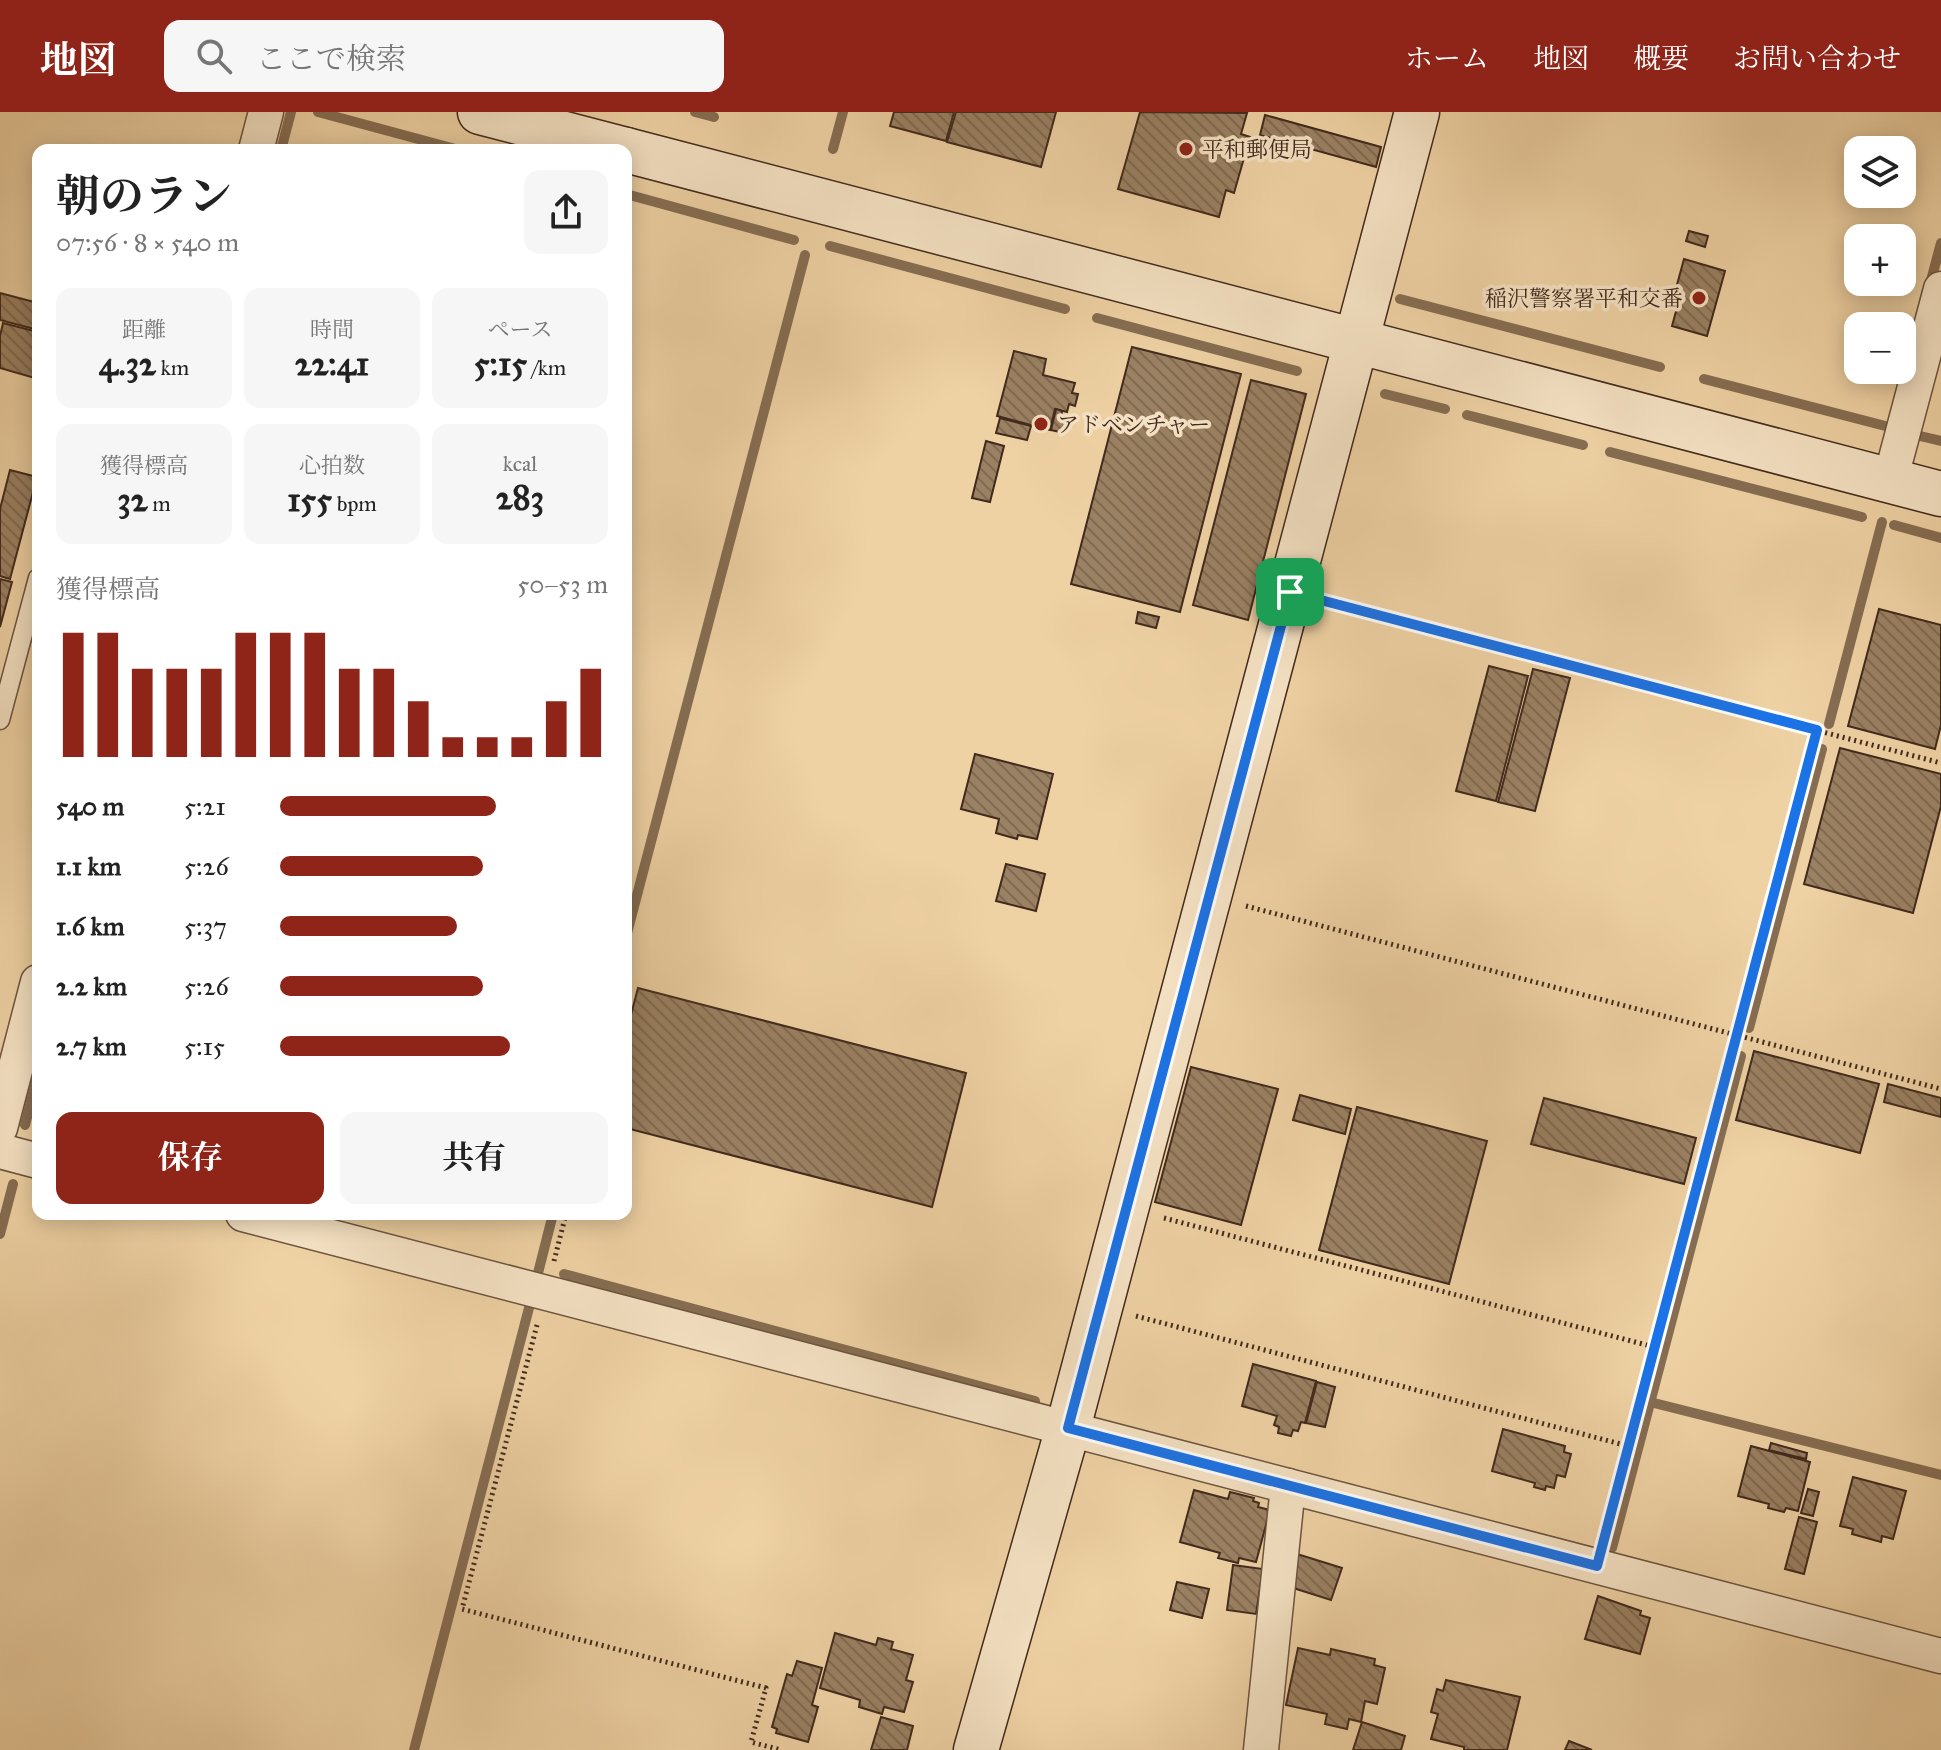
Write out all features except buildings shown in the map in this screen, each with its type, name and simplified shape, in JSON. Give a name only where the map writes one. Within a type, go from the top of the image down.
[{"type":"street","points":[[258,144],[266,112]]},
{"type":"street","points":[[480,112],[594,144]]},
{"type":"street","points":[[976,1750],[1068,1428],[1417,112]]},
{"type":"street","points":[[632,154],[1941,494]]},
{"type":"street","points":[[1890,481],[1941,289]]},
{"type":"street","points":[[0,1128],[32,1005]]},
{"type":"street","points":[[0,1151],[32,1159]]},
{"type":"street","points":[[266,1220],[1941,1656]]},
{"type":"street","points":[[1261,1750],[1288,1486]]},
{"type":"lane","points":[[0,720],[32,600]]},
{"type":"path","points":[[1290,592],[1941,763]]},
{"type":"path","points":[[1597,1566],[1817,730]]},
{"type":"path","points":[[1209,896],[1941,1089]]},
{"type":"path","points":[[1126,1208],[1654,1347]]},
{"type":"path","points":[[564,1220],[462,1609],[766,1688],[751,1742],[781,1750]]},
{"type":"path","points":[[1100,1306],[1628,1446]]},
{"type":"waterway","points":[[283,144],[291,112]]},
{"type":"waterway","points":[[318,112],[437,144]]},
{"type":"waterway","points":[[695,112],[714,117]]},
{"type":"waterway","points":[[833,149],[843,112]]},
{"type":"waterway","points":[[632,196],[794,240]]},
{"type":"waterway","points":[[1929,288],[1941,243]]},
{"type":"waterway","points":[[830,246],[1065,309]]},
{"type":"waterway","points":[[632,914],[805,255]]},
{"type":"waterway","points":[[1400,299],[1660,367]]},
{"type":"waterway","points":[[1097,318],[1297,371]]},
{"type":"waterway","points":[[1704,379],[1893,428],[1894,424]]},
{"type":"waterway","points":[[1385,394],[1445,409]]},
{"type":"waterway","points":[[1467,415],[1583,445]]},
{"type":"waterway","points":[[1920,436],[1941,441]]},
{"type":"waterway","points":[[1610,452],[1862,517]]},
{"type":"waterway","points":[[1829,724],[1882,522]]},
{"type":"waterway","points":[[1894,525],[1941,538]]},
{"type":"waterway","points":[[1749,1028],[1822,749]]},
{"type":"waterway","points":[[1612,1548],[1741,1056]]},
{"type":"waterway","points":[[25,1125],[32,1098]]},
{"type":"waterway","points":[[0,1234],[13,1184]]},
{"type":"waterway","points":[[537,1277],[551,1220]]},
{"type":"waterway","points":[[564,1274],[1035,1401]]},
{"type":"waterway","points":[[414,1750],[530,1304]]},
{"type":"waterway","points":[[1650,1402],[1941,1475]]},
{"type":"place","name":"平和郵便局","points":[[1186,149]]},
{"type":"place","name":"稲沢警察署平和交番","points":[[1699,298]]},
{"type":"place","name":"アドベンチャー","points":[[1041,424]]},
{"type":"route","points":[[1290,592],[1817,730],[1597,1566],[1068,1428],[1290,592]]}]
